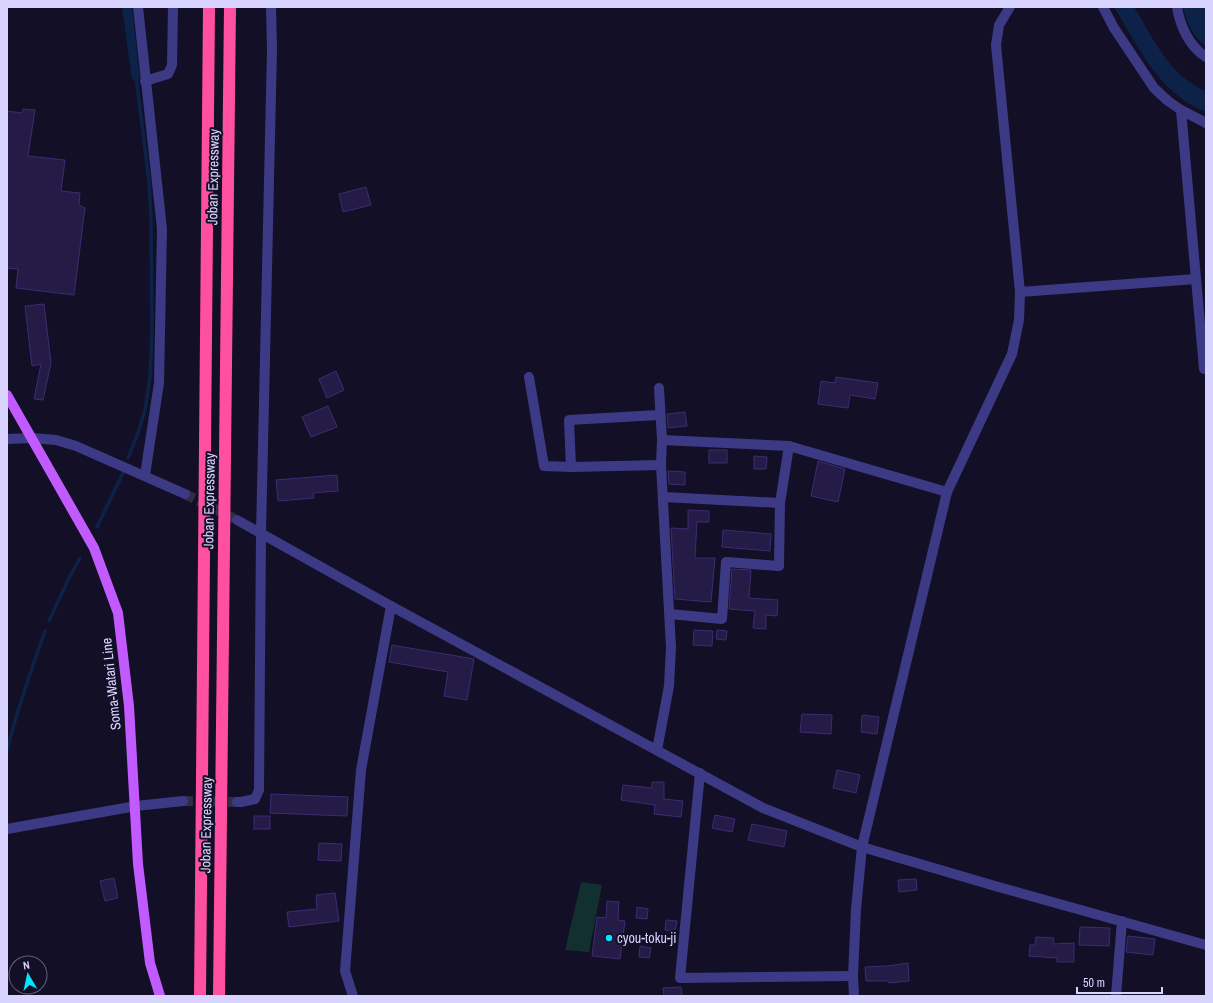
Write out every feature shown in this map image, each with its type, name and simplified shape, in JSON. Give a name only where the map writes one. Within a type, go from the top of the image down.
[{"type":"highway","name":"Joban Expressway","points":[[200,996],[209,7]]},
{"type":"highway","name":"Joban Expressway","points":[[219,996],[230,7]]},
{"type":"main road","name":"Soma-Watari Line","points":[[7,395],[94,548],[118,613],[129,706],[136,806],[138,864],[150,963],[160,996]]},
{"type":"street","points":[[138,7],[162,229],[159,383],[145,475]]},
{"type":"street","points":[[146,81],[168,74],[172,65],[173,7]]},
{"type":"street","points":[[237,802],[255,799],[259,790],[261,533],[272,49],[270,7]]},
{"type":"street","points":[[854,996],[853,976],[856,909],[862,847],[947,492],[1012,354],[1019,320],[1020,292],[996,44],[999,25],[1010,7]]},
{"type":"street","points":[[1103,7],[1114,28],[1154,88],[1168,101],[1206,123]]},
{"type":"street","points":[[1177,7],[1179,21],[1191,44],[1206,57]]},
{"type":"street","points":[[1182,110],[1204,369]]},
{"type":"street","points":[[1020,292],[1196,279]]},
{"type":"street","points":[[529,377],[544,466],[571,467],[661,464]]},
{"type":"street","points":[[657,750],[669,686],[671,647],[661,464],[662,440],[659,388]]},
{"type":"street","points":[[571,467],[569,420],[660,415]]},
{"type":"street","points":[[7,439],[32,438],[56,440],[76,446],[145,475],[185,494]]},
{"type":"street","points":[[662,440],[789,446],[947,492]]},
{"type":"street","points":[[670,614],[722,619],[726,562],[779,566],[780,503],[789,446]]},
{"type":"street","points":[[664,498],[780,503]]},
{"type":"street","points":[[237,520],[391,606],[763,808],[862,847],[1206,945]]},
{"type":"street","points":[[353,996],[345,971],[361,770],[391,606]]},
{"type":"street","points":[[700,773],[680,978],[853,976]]},
{"type":"street","points":[[7,829],[136,806],[183,800]]},
{"type":"street","points":[[1116,996],[1122,921]]},
{"type":"green space","points":[[581,882],[602,885],[589,952],[565,950]]},
{"type":"water","points":[[122,7],[132,7],[140,79],[132,80]]},
{"type":"water","points":[[1114,7],[1134,7],[1156,44],[1172,66],[1182,76],[1206,91],[1206,112],[1189,104],[1162,81],[1141,53]]},
{"type":"water","points":[[1183,7],[1206,7],[1206,47],[1191,29]]},
{"type":"building","points":[[23,109],[35,110],[28,156],[65,160],[61,191],[80,193],[79,205],[85,208],[74,295],[16,288],[18,269],[7,268],[7,111],[22,113]]},
{"type":"building","points":[[366,187],[371,205],[343,212],[339,194]]},
{"type":"building","points":[[44,304],[51,363],[43,400],[34,399],[41,364],[32,366],[25,306]]},
{"type":"building","points":[[336,371],[344,390],[327,398],[319,379]]},
{"type":"building","points":[[836,377],[878,383],[875,399],[850,395],[848,408],[818,404],[821,381],[835,383]]},
{"type":"building","points":[[328,406],[337,427],[311,437],[302,417]]},
{"type":"building","points":[[685,412],[687,426],[668,428],[667,414]]},
{"type":"building","points":[[709,450],[727,450],[727,463],[709,463]]},
{"type":"building","points":[[754,456],[767,457],[766,469],[754,469]]},
{"type":"building","points":[[818,461],[845,469],[838,502],[811,496]]},
{"type":"building","points":[[668,471],[685,472],[685,485],[669,484]]},
{"type":"building","points":[[337,475],[338,491],[313,493],[314,498],[278,501],[276,480]]},
{"type":"building","points":[[688,510],[709,511],[709,522],[697,522],[695,558],[715,558],[711,602],[675,599],[671,528],[688,529]]},
{"type":"building","points":[[723,530],[771,534],[770,551],[722,547]]},
{"type":"building","points":[[732,569],[751,570],[749,598],[778,600],[777,616],[766,615],[766,629],[753,628],[755,611],[729,609]]},
{"type":"building","points":[[694,630],[713,631],[712,646],[693,645]]},
{"type":"building","points":[[717,630],[727,631],[726,640],[716,639]]},
{"type":"building","points":[[392,645],[474,659],[467,700],[444,696],[448,672],[389,662]]},
{"type":"building","points":[[802,714],[832,715],[831,734],[800,732]]},
{"type":"building","points":[[862,715],[879,717],[877,734],[861,732]]},
{"type":"building","points":[[837,770],[860,775],[856,793],[833,788]]},
{"type":"building","points":[[652,782],[664,782],[664,799],[683,801],[681,817],[654,814],[655,805],[621,800],[623,785],[652,788]]},
{"type":"building","points":[[271,794],[348,797],[347,816],[270,813]]},
{"type":"building","points":[[715,815],[735,819],[732,832],[712,828]]},
{"type":"building","points":[[254,816],[270,816],[270,829],[254,829]]},
{"type":"building","points":[[752,824],[787,831],[784,847],[748,840]]},
{"type":"building","points":[[319,843],[342,844],[341,861],[318,860]]},
{"type":"building","points":[[114,878],[118,898],[105,901],[100,881]]},
{"type":"building","points":[[916,879],[917,890],[899,892],[898,880]]},
{"type":"building","points":[[335,893],[339,921],[289,927],[287,912],[317,909],[316,895]]},
{"type":"building","points":[[607,901],[619,902],[618,920],[625,921],[620,959],[592,956],[597,917],[606,918]]},
{"type":"building","points":[[637,907],[648,909],[647,919],[636,918]]},
{"type":"building","points":[[666,920],[677,921],[675,931],[665,930]]},
{"type":"building","points":[[1080,927],[1110,928],[1109,946],[1079,945]]},
{"type":"building","points":[[1128,936],[1155,939],[1153,955],[1126,952]]},
{"type":"building","points":[[1036,937],[1054,938],[1053,944],[1074,943],[1074,962],[1057,962],[1057,958],[1029,956],[1030,945],[1035,945]]},
{"type":"building","points":[[640,946],[651,948],[649,958],[639,957]]},
{"type":"building","points":[[908,963],[909,981],[889,983],[888,981],[866,981],[865,967]]},
{"type":"building","points":[[681,987],[682,996],[664,996],[663,988]]},
{"type":"waterway","points":[[128,458],[145,410],[150,378],[152,334],[151,216],[149,181],[136,76]]},
{"type":"waterway","points":[[97,527],[123,473]]},
{"type":"waterway","points":[[49,621],[80,558]]},
{"type":"waterway","points":[[7,750],[29,675],[45,631]]},
{"type":"tunnel","points":[[185,494],[237,520]]},
{"type":"tunnel","points":[[183,801],[237,802]]},
{"type":"place","name":"cyou-toku-ji","points":[[609,938]]}]
